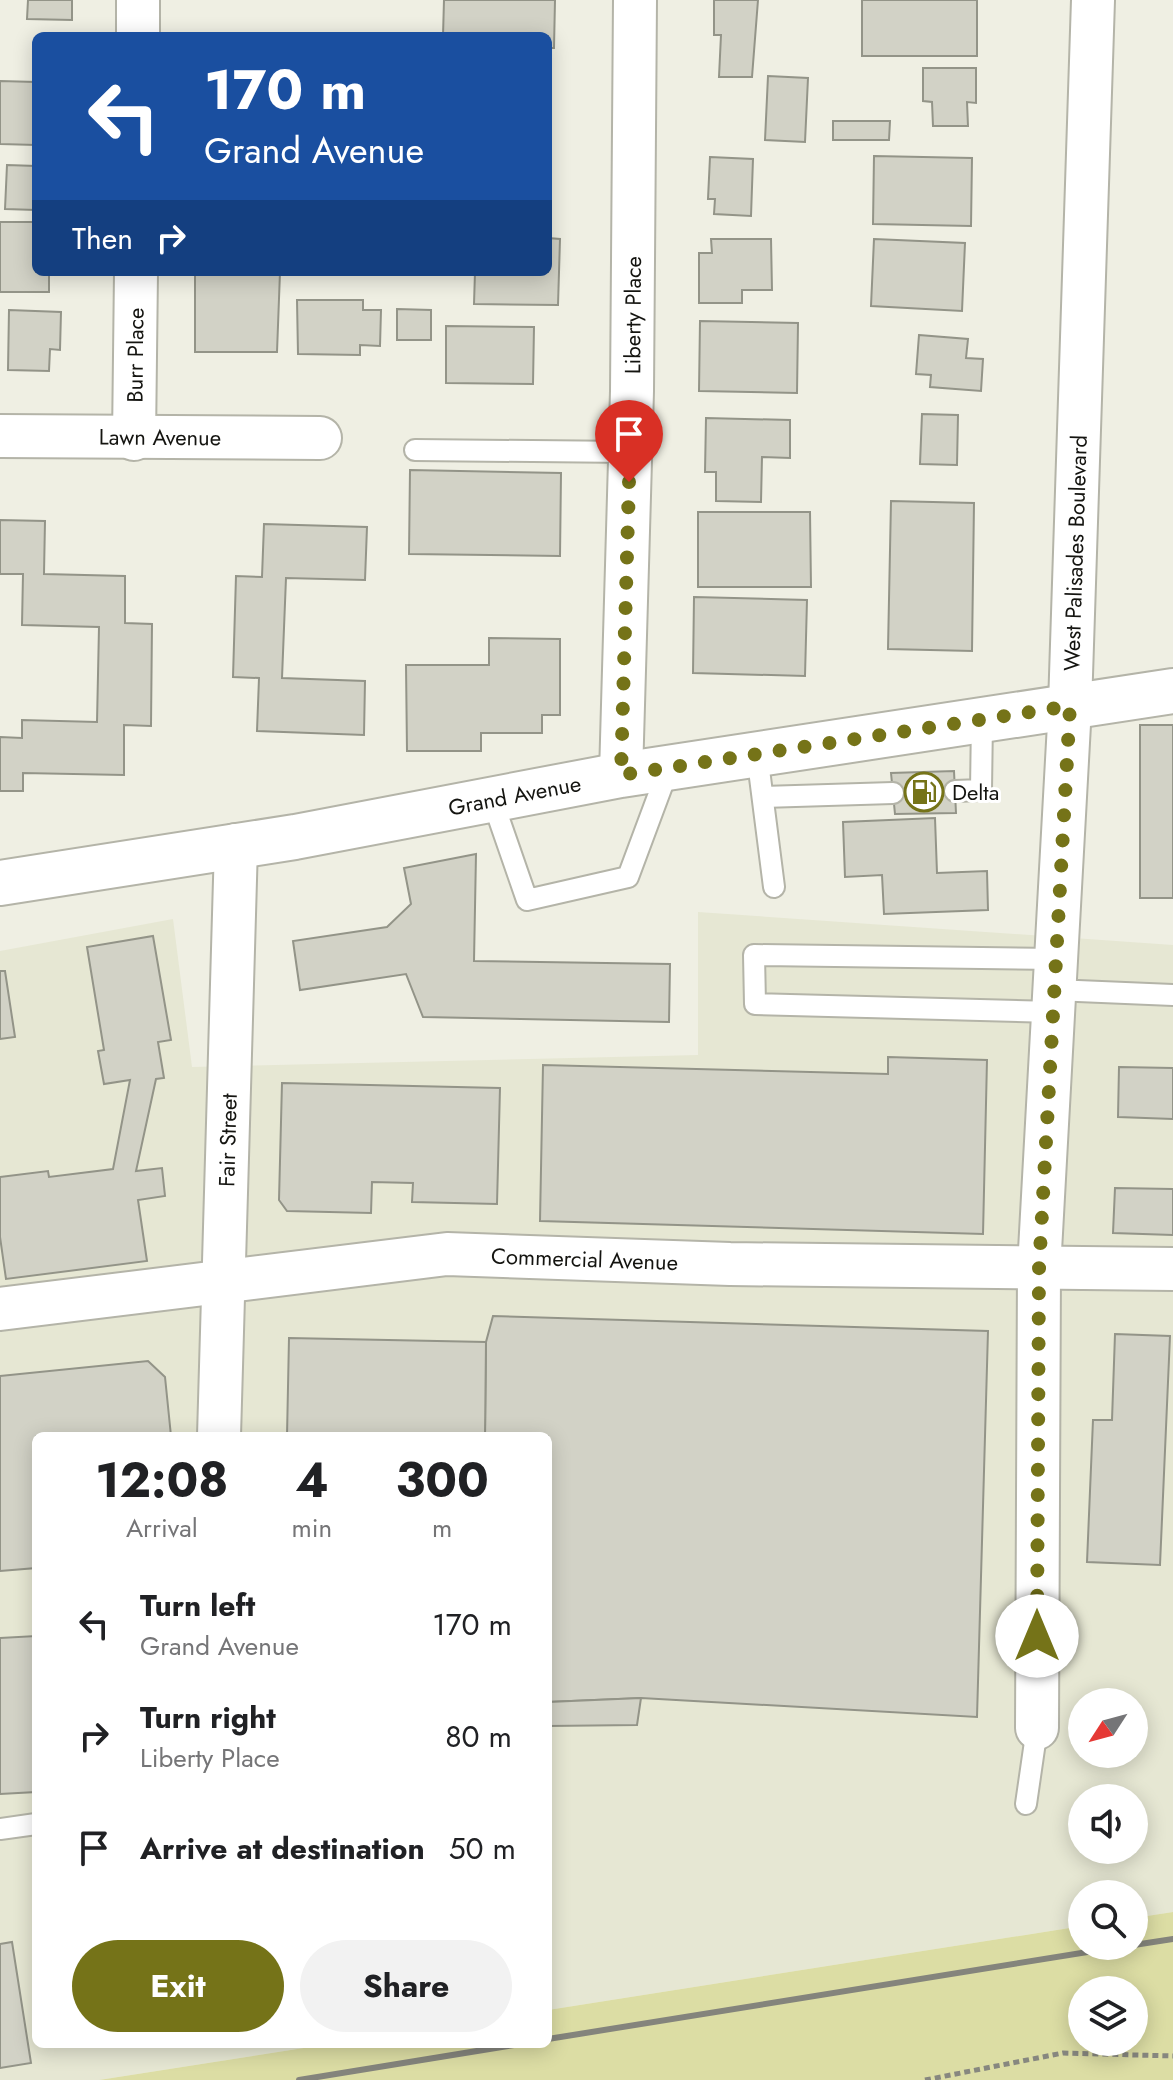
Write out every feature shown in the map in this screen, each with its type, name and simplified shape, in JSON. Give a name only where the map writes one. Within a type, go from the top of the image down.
[{"type":"main road","name":"Grand Avenue","points":[[0,883],[236,845],[669,767],[1173,691]]},
{"type":"street","points":[[138,0],[138,32]]},
{"type":"street","name":"Liberty Place","points":[[621,775],[630,452],[635,0]]},
{"type":"street","name":"West Palisades Boulevard","points":[[1037,1728],[1039,1269],[1070,706],[1093,0]]},
{"type":"street","name":"Burr Place","points":[[134,439],[136,276]]},
{"type":"street","name":"Lawn Avenue","points":[[0,436],[320,438]]},
{"type":"street","name":"Fair Street","points":[[219,1432],[236,845]]},
{"type":"street","name":"Commercial Avenue","points":[[0,1309],[447,1254],[1039,1269],[1173,1269]]},
{"type":"lane","points":[[415,450],[630,452]]},
{"type":"lane","points":[[955,791],[981,790],[982,720]]},
{"type":"lane","points":[[757,754],[774,887]]},
{"type":"lane","points":[[492,799],[527,900],[628,877],[669,767]]},
{"type":"lane","points":[[763,797],[893,793]]},
{"type":"lane","points":[[1055,987],[755,1004],[754,955],[1055,987],[1173,995]]},
{"type":"lane","points":[[1026,1804],[1037,1728]]},
{"type":"lane","points":[[0,1829],[32,1825]]},
{"type":"path","points":[[925,2080],[1063,2053],[1173,2056]]},
{"type":"shaded area","points":[[698,912],[1173,945],[1173,1912],[1148,1916],[1148,1880],[1068,1880],[1068,1928],[552,2009],[552,1432],[32,1432],[32,2048],[303,2048],[99,2080],[0,2080],[0,951],[173,919],[192,1067],[698,1055]]},
{"type":"green space","points":[[1173,1912],[1173,2080],[99,2080],[303,2048],[552,2048],[552,2009],[1068,1928],[1068,1960],[1148,1960],[1148,1916]]},
{"type":"building","points":[[28,0],[72,0],[72,20],[27,19]]},
{"type":"building","points":[[444,0],[555,0],[554,48],[552,32],[443,32]]},
{"type":"building","points":[[714,0],[758,0],[752,77],[719,77],[721,35],[714,35]]},
{"type":"building","points":[[862,0],[977,0],[977,56],[862,56]]},
{"type":"building","points":[[923,68],[976,68],[976,103],[967,102],[968,126],[933,126],[932,102],[923,101]]},
{"type":"building","points":[[768,76],[808,78],[805,142],[765,140]]},
{"type":"building","points":[[0,81],[32,82],[32,145],[0,144]]},
{"type":"building","points":[[833,121],[890,121],[889,140],[833,140]]},
{"type":"building","points":[[874,156],[972,158],[971,226],[873,224]]},
{"type":"building","points":[[710,157],[753,159],[751,216],[714,214],[715,199],[708,199]]},
{"type":"building","points":[[7,165],[32,166],[32,210],[5,209]]},
{"type":"building","points":[[0,222],[32,222],[32,276],[49,276],[49,292],[0,292]]},
{"type":"building","points":[[552,238],[560,239],[558,305],[474,304],[475,276],[552,276]]},
{"type":"building","points":[[711,239],[771,239],[772,290],[742,290],[742,303],[699,303],[699,253],[712,253]]},
{"type":"building","points":[[874,239],[965,243],[962,311],[871,306]]},
{"type":"building","points":[[195,276],[280,276],[277,352],[195,352]]},
{"type":"building","points":[[297,300],[363,300],[363,310],[381,310],[380,346],[360,345],[360,355],[298,354]]},
{"type":"building","points":[[397,309],[431,310],[431,340],[397,340]]},
{"type":"building","points":[[9,310],[61,312],[60,350],[50,349],[49,371],[8,370]]},
{"type":"building","points":[[700,321],[798,323],[797,393],[699,391]]},
{"type":"building","points":[[446,326],[534,327],[533,384],[446,383]]},
{"type":"building","points":[[919,335],[968,339],[966,358],[983,359],[981,391],[930,387],[931,375],[916,374]]},
{"type":"building","points":[[922,414],[958,415],[957,465],[920,464]]},
{"type":"building","points":[[706,418],[790,420],[790,458],[762,457],[761,502],[716,501],[716,472],[705,472]]},
{"type":"building","points":[[410,470],[561,473],[560,556],[409,554]]},
{"type":"building","points":[[891,501],[974,503],[972,651],[888,649]]},
{"type":"building","points":[[698,512],[810,512],[811,587],[698,587]]},
{"type":"building","points":[[0,520],[45,521],[44,574],[125,576],[125,623],[152,624],[151,726],[124,725],[124,775],[23,773],[23,791],[0,791],[0,737],[22,738],[22,720],[97,722],[99,627],[22,625],[23,574],[0,574]]},
{"type":"building","points":[[264,524],[367,527],[365,580],[286,578],[282,678],[365,681],[364,735],[257,731],[259,678],[233,677],[236,576],[262,577]]},
{"type":"building","points":[[694,597],[807,600],[805,676],[693,673]]},
{"type":"building","points":[[489,638],[560,639],[560,715],[542,715],[542,733],[481,733],[481,751],[407,751],[406,665],[489,665]]},
{"type":"building","points":[[1140,725],[1173,725],[1173,898],[1140,898]]},
{"type":"building","name":"Delta","points":[[954,771],[956,813],[895,814],[891,773]]},
{"type":"building","points":[[935,818],[937,873],[987,871],[988,910],[884,914],[882,875],[845,877],[843,822]]},
{"type":"building","points":[[476,854],[474,961],[670,964],[669,1022],[423,1017],[406,974],[300,990],[293,941],[387,927],[411,904],[404,868]]},
{"type":"building","points":[[153,936],[171,1040],[158,1042],[164,1078],[156,1079],[136,1171],[162,1168],[165,1196],[138,1200],[147,1261],[6,1279],[0,1237],[0,1177],[48,1171],[49,1177],[113,1169],[130,1080],[104,1084],[98,1051],[104,1050],[87,947]]},
{"type":"building","points":[[0,971],[5,971],[15,1037],[0,1039]]},
{"type":"building","points":[[888,1057],[987,1060],[983,1234],[540,1221],[543,1065],[888,1074]]},
{"type":"building","points":[[1119,1067],[1173,1068],[1173,1119],[1118,1117]]},
{"type":"building","points":[[282,1083],[500,1088],[497,1204],[412,1202],[413,1183],[372,1182],[371,1213],[287,1211],[279,1200]]},
{"type":"building","points":[[1115,1188],[1173,1189],[1173,1235],[1113,1233]]},
{"type":"building","points":[[493,1316],[988,1331],[977,1717],[641,1698],[552,1702],[552,1432],[485,1432],[486,1342]]},
{"type":"building","points":[[1115,1334],[1170,1336],[1160,1565],[1087,1562],[1093,1420],[1112,1420]]},
{"type":"building","points":[[289,1338],[486,1342],[485,1432],[287,1432]]},
{"type":"building","points":[[148,1361],[165,1377],[171,1432],[32,1432],[32,1568],[0,1571],[0,1376]]},
{"type":"building","points":[[32,1636],[32,1792],[0,1794],[0,1638]]},
{"type":"building","points":[[641,1698],[637,1725],[552,1726],[552,1702]]},
{"type":"building","points":[[12,1942],[31,2063],[0,2068],[0,1944]]},
{"type":"railway","points":[[1148,1943],[1173,1939]]},
{"type":"railway","points":[[552,2038],[1068,1955]]},
{"type":"railway","points":[[299,2080],[495,2048]]},
{"type":"place","name":"Delta","points":[[924,792]]},
{"type":"route","points":[[629,482],[621,775],[1070,706],[1039,1269],[1037,1636]]}]
